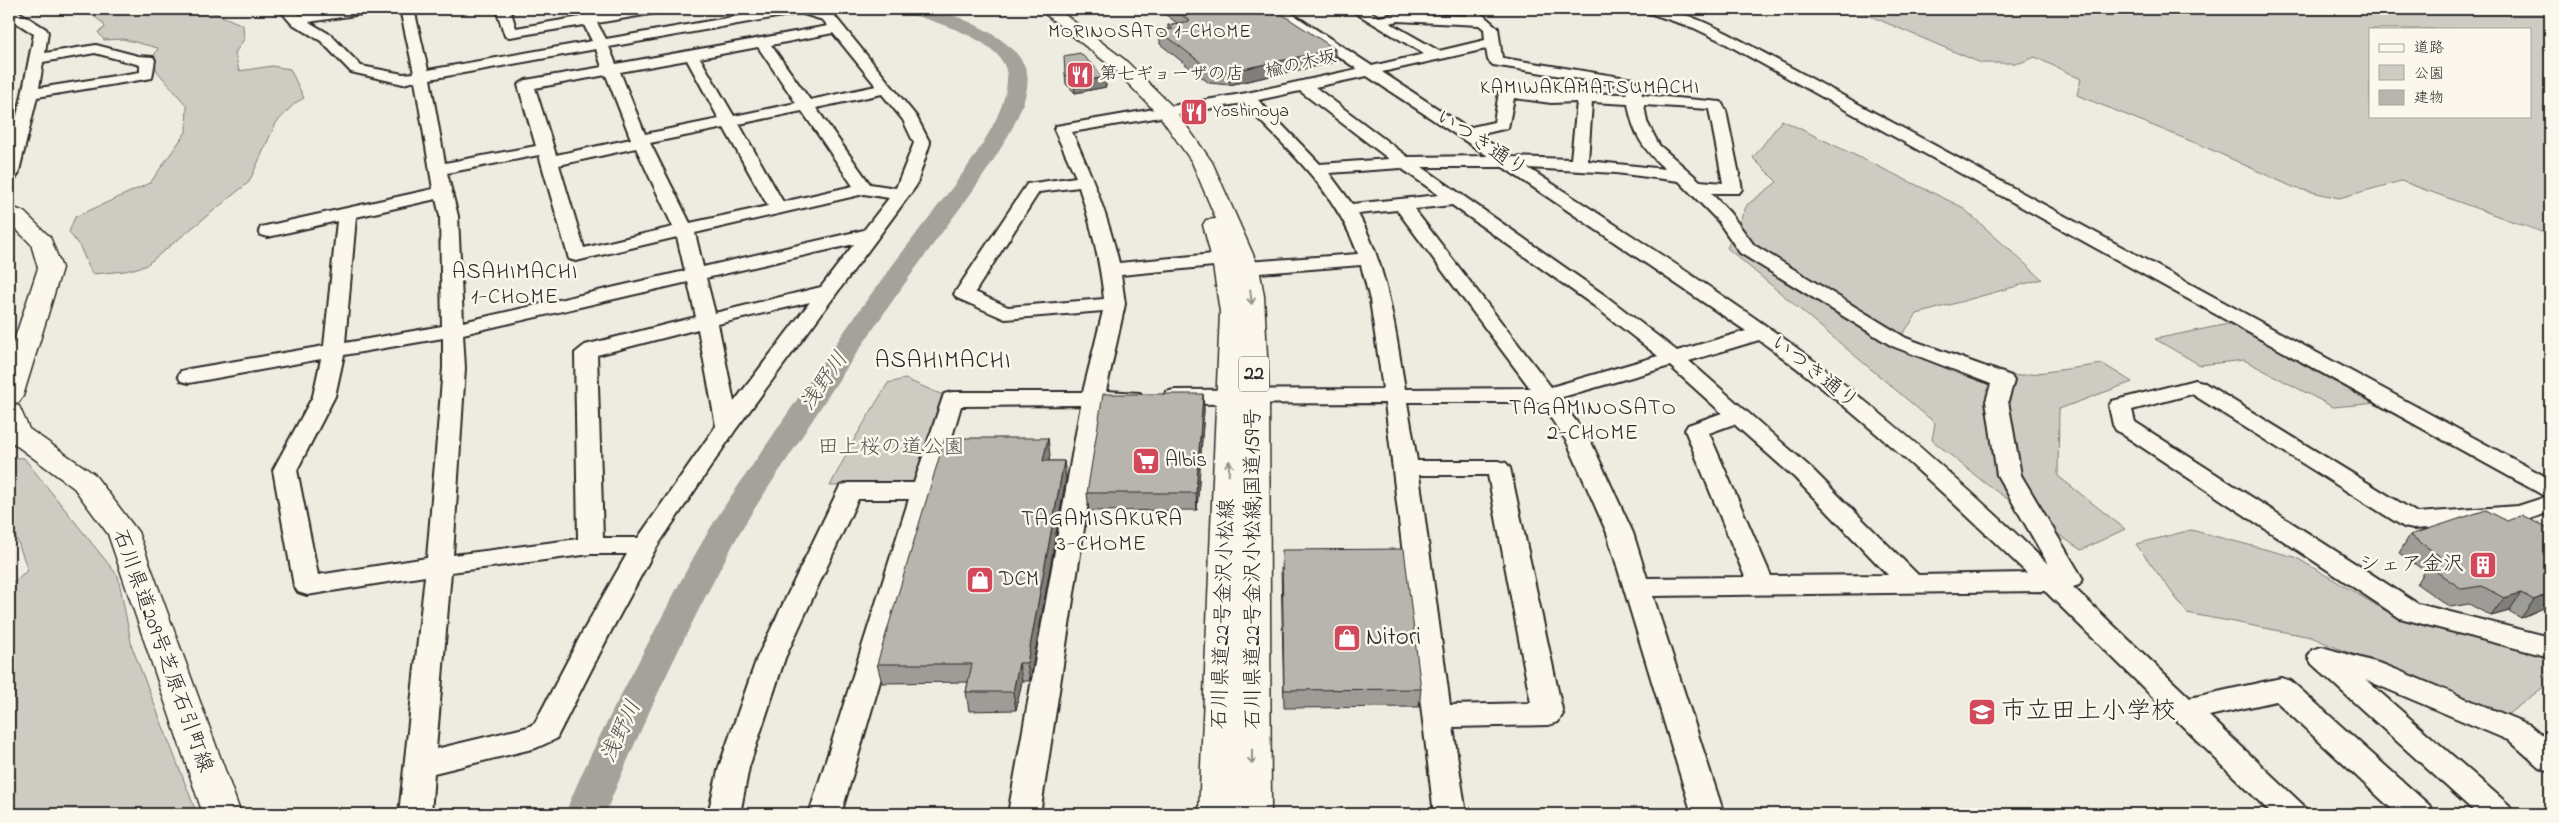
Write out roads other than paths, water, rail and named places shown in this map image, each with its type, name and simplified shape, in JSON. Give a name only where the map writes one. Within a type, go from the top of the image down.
[{"type":"main road","name":"石川県道22号金沢小松線","points":[[1031,9],[1100,61],[1159,112],[1235,263],[1232,312],[1243,397],[1218,814]]},
{"type":"main road","name":"22","points":[[1047,9],[1119,64],[1159,112]]},
{"type":"main road","points":[[9,213],[16,217],[42,242],[50,268],[9,396]]},
{"type":"main road","name":"石川県道22号金沢小松線;国道159号","points":[[1243,397],[1252,814]]},
{"type":"main road","name":"石川県道209号芝原石引町線","points":[[9,412],[17,433],[84,481],[122,532],[222,814]]},
{"type":"street","points":[[291,15],[368,9]]},
{"type":"street","points":[[407,9],[422,75],[437,170],[449,216],[454,330],[454,368],[440,565],[415,814]]},
{"type":"street","points":[[503,9],[510,33],[586,15],[656,9]]},
{"type":"street","points":[[291,15],[326,38],[356,68],[403,79],[801,9],[824,14],[837,28],[910,119],[922,143],[916,164],[901,194],[727,426],[645,546],[596,633],[546,731],[536,737],[420,765]]},
{"type":"street","points":[[1356,9],[1436,55]]},
{"type":"street","points":[[1468,9],[1492,28],[1492,43],[1498,62],[1628,82],[1633,86],[1639,122],[1652,148],[1724,216],[1746,249],[1899,342],[2003,382],[1997,401],[2010,475],[2070,579],[2050,582],[1761,584],[1638,587]]},
{"type":"street","points":[[1651,9],[1700,25],[1724,37],[2550,488]]},
{"type":"street","name":"いつき通り","points":[[1285,10],[1369,70],[1762,333],[1854,403],[1952,487],[2292,814]]},
{"type":"street","points":[[9,12],[41,32],[30,97],[16,126],[9,175]]},
{"type":"street","points":[[586,15],[601,44],[610,70],[641,141],[685,232],[706,320],[727,426]]},
{"type":"street","points":[[1379,21],[1398,17],[1483,21]]},
{"type":"street","points":[[837,28],[526,85],[567,217],[576,255],[685,232],[864,189],[901,194]]},
{"type":"street","points":[[762,42],[809,106],[864,189]]},
{"type":"street","name":"楡の木坂","points":[[1086,181],[1062,129],[1247,98],[1492,43]]},
{"type":"street","points":[[38,58],[96,49],[137,61]]},
{"type":"street","points":[[9,103],[30,97],[147,75],[148,60],[101,67],[101,50]]},
{"type":"street","points":[[691,55],[779,210]]},
{"type":"street","points":[[34,78],[52,75]]},
{"type":"street","points":[[1302,86],[1405,163],[1600,302],[1673,358],[1803,473],[1912,584]]},
{"type":"street","points":[[437,170],[547,156],[641,141],[885,90]]},
{"type":"street","points":[[1314,169],[1405,163],[1509,162],[1579,165],[1620,167],[1733,189],[1718,111],[1715,105],[1585,97],[1551,98],[1508,92],[1502,125],[1465,133]]},
{"type":"street","points":[[1579,165],[1585,97]]},
{"type":"street","points":[[1247,98],[1314,169],[1347,210],[1369,259],[1379,296],[1407,468],[1436,716],[1450,814]]},
{"type":"street","points":[[1024,814],[1093,398],[1115,304],[1111,270],[1100,223],[1086,181],[1033,188],[964,294],[1005,313],[1115,304]]},
{"type":"street","points":[[268,231],[442,192]]},
{"type":"street","points":[[1347,210],[1456,199]]},
{"type":"street","points":[[1402,205],[1546,395],[1579,442],[1620,533],[1708,814]]},
{"type":"street","points":[[347,213],[334,351],[324,396],[285,470],[306,586],[440,565],[591,546],[645,546]]},
{"type":"street","points":[[189,376],[454,330],[696,276],[872,234]]},
{"type":"street","points":[[1111,270],[1235,263],[1369,259]]},
{"type":"street","points":[[591,546],[586,353],[592,349],[829,291]]},
{"type":"street","points":[[826,814],[952,399],[1546,395],[1762,333]]},
{"type":"street","points":[[2550,504],[2520,514],[2413,521],[2195,387],[2120,406],[2124,425],[2409,611],[2550,648]]},
{"type":"street","points":[[1739,416],[1696,430],[1761,584]]},
{"type":"street","points":[[1407,468],[1498,468],[1548,714],[1436,716]]},
{"type":"street","points":[[724,814],[734,767],[771,658],[849,491],[923,491]]},
{"type":"street","points":[[2498,814],[2322,657],[2375,672],[2520,733],[2550,759]]},
{"type":"street","points":[[2184,710],[2281,689],[2418,814]]},
{"type":"waterway","name":"浅野川","points":[[585,814],[616,740],[720,539],[805,409],[908,261],[971,178],[1010,112],[1016,93],[1017,73],[1011,60],[991,40],[968,28],[913,9]]},
{"type":"place","name":"第七ギョーザの店","points":[[1080,75]]},
{"type":"place","name":"Yoshinoya","points":[[1194,112]]},
{"type":"place","name":"Albis","points":[[1146,461]]},
{"type":"place","name":"シェア金沢","points":[[2483,565]]},
{"type":"place","name":"DCM","points":[[980,580]]},
{"type":"place","name":"Nitori","points":[[1347,638]]},
{"type":"place","name":"市立田上小学校","points":[[1982,712]]},
{"type":"district","name":"MORINOSATO 1-CHOME","points":[[1150,32]]},
{"type":"district","name":"KAMIWAKAMATSUMACHI","points":[[1590,88]]},
{"type":"district","name":"ASAHIMACHI 1-CHOME","points":[[515,286]]},
{"type":"district","name":"ASAHIMACHI","points":[[943,361]]},
{"type":"district","name":"TAGAMINOSATO 2-CHOME","points":[[1593,422]]},
{"type":"district","name":"TAGAMISAKURA 3-CHOME","points":[[1102,532]]},
{"type":"park label","name":"田上桜の道公園","points":[[891,448]]}]
